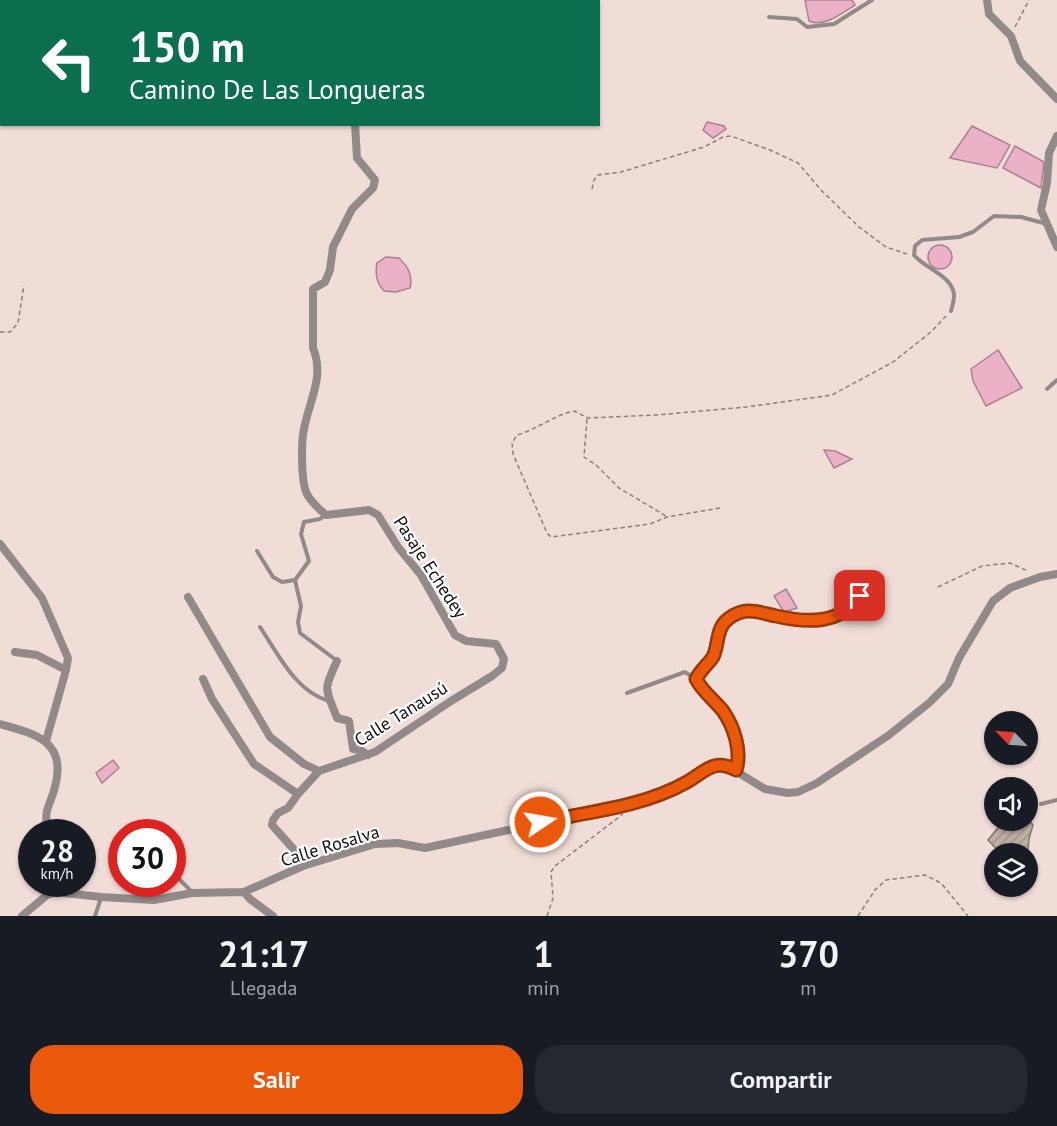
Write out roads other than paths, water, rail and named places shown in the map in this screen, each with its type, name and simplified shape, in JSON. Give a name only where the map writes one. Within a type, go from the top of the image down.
[{"type":"street","points":[[987,0],[989,14],[1010,35],[1020,61],[1057,99]]},
{"type":"street","points":[[326,515],[316,507],[306,493],[302,454],[304,429],[318,379],[317,356],[313,348],[313,289],[325,282],[330,270],[333,247],[352,208],[373,188],[375,180],[357,158],[355,126]]},
{"type":"street","points":[[1057,136],[1049,153],[1047,183],[1041,210],[1057,247]]},
{"type":"street","name":"Pasaje Echedey","points":[[326,515],[369,510],[378,515],[398,547],[421,575],[455,635],[466,641],[496,644],[504,659]]},
{"type":"street","points":[[0,544],[42,598],[68,658],[46,741]]},
{"type":"street","points":[[736,770],[754,784],[765,789],[788,793],[798,792],[817,783],[889,735],[929,703],[948,684],[959,658],[993,601],[1010,588],[1040,577],[1057,574]]},
{"type":"street","points":[[188,597],[270,737],[304,764],[319,771]]},
{"type":"street","points":[[15,652],[37,655],[66,670]]},
{"type":"street","name":"Calle Tanausú","points":[[303,866],[297,853],[272,825],[278,813],[288,808],[319,771],[368,755],[492,676],[502,668],[504,659]]},
{"type":"street","points":[[337,661],[326,686],[331,702],[337,718],[349,721],[353,749],[368,755]]},
{"type":"street","points":[[203,680],[212,699],[254,764],[298,794]]},
{"type":"street","points":[[0,724],[22,730],[46,741],[58,760],[55,787],[46,809],[47,819]]},
{"type":"street","name":"Calle Rosalva","points":[[244,892],[303,866],[375,844],[398,843],[425,848],[624,805],[686,783],[712,766],[726,765],[736,770]]},
{"type":"street","points":[[96,896],[154,900],[192,893],[244,892],[273,916]]},
{"type":"street","points":[[22,916],[45,897]]},
{"type":"lane","points":[[769,16],[797,19],[807,27],[834,24],[872,0]]},
{"type":"lane","points":[[951,311],[954,295],[948,280],[921,264],[914,255],[915,246],[922,240],[943,239],[973,232],[994,216],[1021,217],[1047,225]]},
{"type":"lane","points":[[1047,388],[1057,380]]},
{"type":"lane","points":[[257,551],[273,577],[282,582],[295,580],[309,561],[301,534],[304,522],[320,519],[326,515]]},
{"type":"lane","points":[[295,580],[301,606],[298,622],[300,633],[337,661]]},
{"type":"lane","points":[[696,679],[712,657],[721,627],[741,611],[756,610],[777,616],[824,621],[854,605],[860,596]]},
{"type":"lane","points":[[260,627],[289,670],[309,693],[316,698],[331,702]]},
{"type":"lane","points":[[627,693],[684,672],[696,679],[723,712],[733,731],[740,759],[736,770]]},
{"type":"lane","points":[[1041,804],[1057,800]]},
{"type":"lane","points":[[186,887],[192,893]]},
{"type":"lane","points":[[95,916],[101,897]]}]
